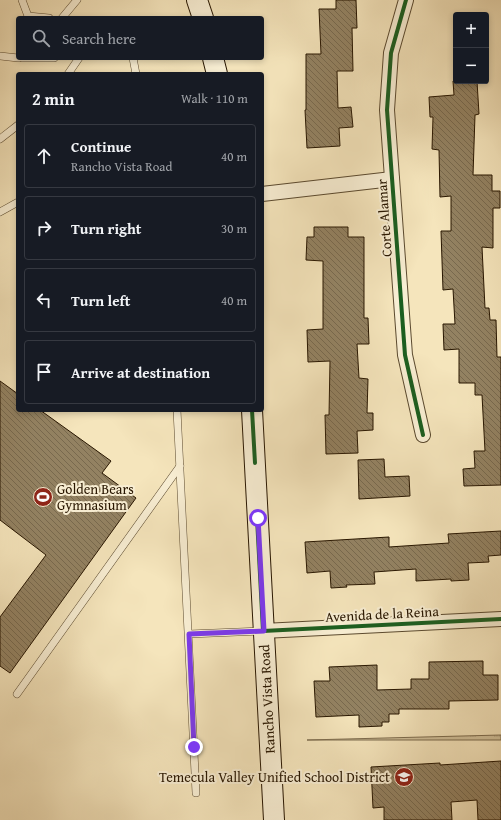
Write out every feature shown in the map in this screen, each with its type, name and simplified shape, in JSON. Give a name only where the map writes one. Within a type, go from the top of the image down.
[{"type":"main road","points":[[197,0],[201,16]]},
{"type":"main road","points":[[214,60],[216,72]]},
{"type":"main road","name":"Rancho Vista Road","points":[[252,412],[274,820]]},
{"type":"street","name":"Corte Alamar","points":[[406,0],[391,53],[387,110],[405,355],[423,435]]},
{"type":"street","points":[[264,194],[392,178]]},
{"type":"street","name":"Avenida de la Reina","points":[[264,631],[501,619]]},
{"type":"lane","points":[[22,0],[28,16]]},
{"type":"lane","points":[[64,16],[77,0]]},
{"type":"lane","points":[[0,56],[16,58]]},
{"type":"lane","points":[[69,72],[78,60]]},
{"type":"lane","points":[[133,60],[136,72]]},
{"type":"lane","points":[[0,139],[16,127]]},
{"type":"lane","points":[[0,212],[16,203]]},
{"type":"lane","points":[[177,412],[196,794]]},
{"type":"lane","points":[[18,694],[180,466]]},
{"type":"lane","points":[[189,634],[264,631]]},
{"type":"green space","points":[[501,735],[501,740],[307,740]]},
{"type":"building","points":[[336,0],[356,0],[357,28],[352,28],[353,71],[337,71],[338,108],[351,107],[353,127],[339,128],[340,146],[307,148],[305,110],[306,54],[321,54],[319,9],[336,9]]},
{"type":"building","points":[[453,84],[477,84],[479,114],[475,115],[473,175],[492,175],[492,191],[500,191],[500,208],[493,208],[493,248],[482,247],[485,308],[489,308],[490,320],[496,320],[497,357],[501,357],[501,485],[464,486],[463,469],[475,468],[474,451],[485,451],[482,395],[475,395],[475,383],[459,383],[459,349],[444,350],[443,324],[455,324],[453,289],[443,290],[441,231],[451,231],[451,196],[440,197],[439,150],[432,149],[433,117],[430,117],[429,97],[454,95]]},
{"type":"building","points":[[314,227],[348,227],[348,237],[364,237],[364,318],[368,318],[369,344],[357,344],[359,378],[368,379],[367,413],[373,413],[373,430],[357,431],[358,453],[326,454],[325,415],[329,415],[330,361],[308,362],[307,330],[323,329],[323,261],[306,260],[307,237],[314,237]]},
{"type":"building","points":[[0,381],[16,393],[16,412],[43,412],[111,461],[102,473],[136,498],[10,673],[0,666],[0,617],[46,555],[0,520]]},
{"type":"building","points":[[384,459],[385,477],[409,476],[410,496],[359,499],[358,460]]},
{"type":"building","points":[[501,531],[501,555],[488,556],[489,562],[468,563],[469,580],[451,581],[451,579],[416,581],[416,569],[374,572],[375,584],[346,585],[347,587],[331,588],[330,571],[307,573],[305,542],[389,537],[389,547],[449,543],[448,534]]},
{"type":"building","points":[[483,661],[483,675],[498,675],[498,700],[449,701],[449,709],[399,709],[399,714],[389,714],[389,722],[382,722],[382,726],[359,727],[359,715],[316,717],[314,681],[330,681],[329,667],[377,665],[377,690],[411,689],[411,679],[429,679],[429,662]]},
{"type":"building","points":[[501,761],[501,820],[478,820],[477,800],[451,802],[452,820],[384,820],[384,807],[373,808],[371,767]]},
{"type":"cycle path","points":[[406,0],[391,53],[387,110],[405,355],[423,435]]},
{"type":"cycle path","points":[[252,412],[255,463]]},
{"type":"cycle path","points":[[257,518],[263,631],[501,619]]},
{"type":"place","name":"Golden Bears Gymnasium","points":[[43,497]]},
{"type":"place","name":"Temecula Valley Unified School District","points":[[404,777]]},
{"type":"route","points":[[194,747],[189,634],[264,631],[258,518]]}]
